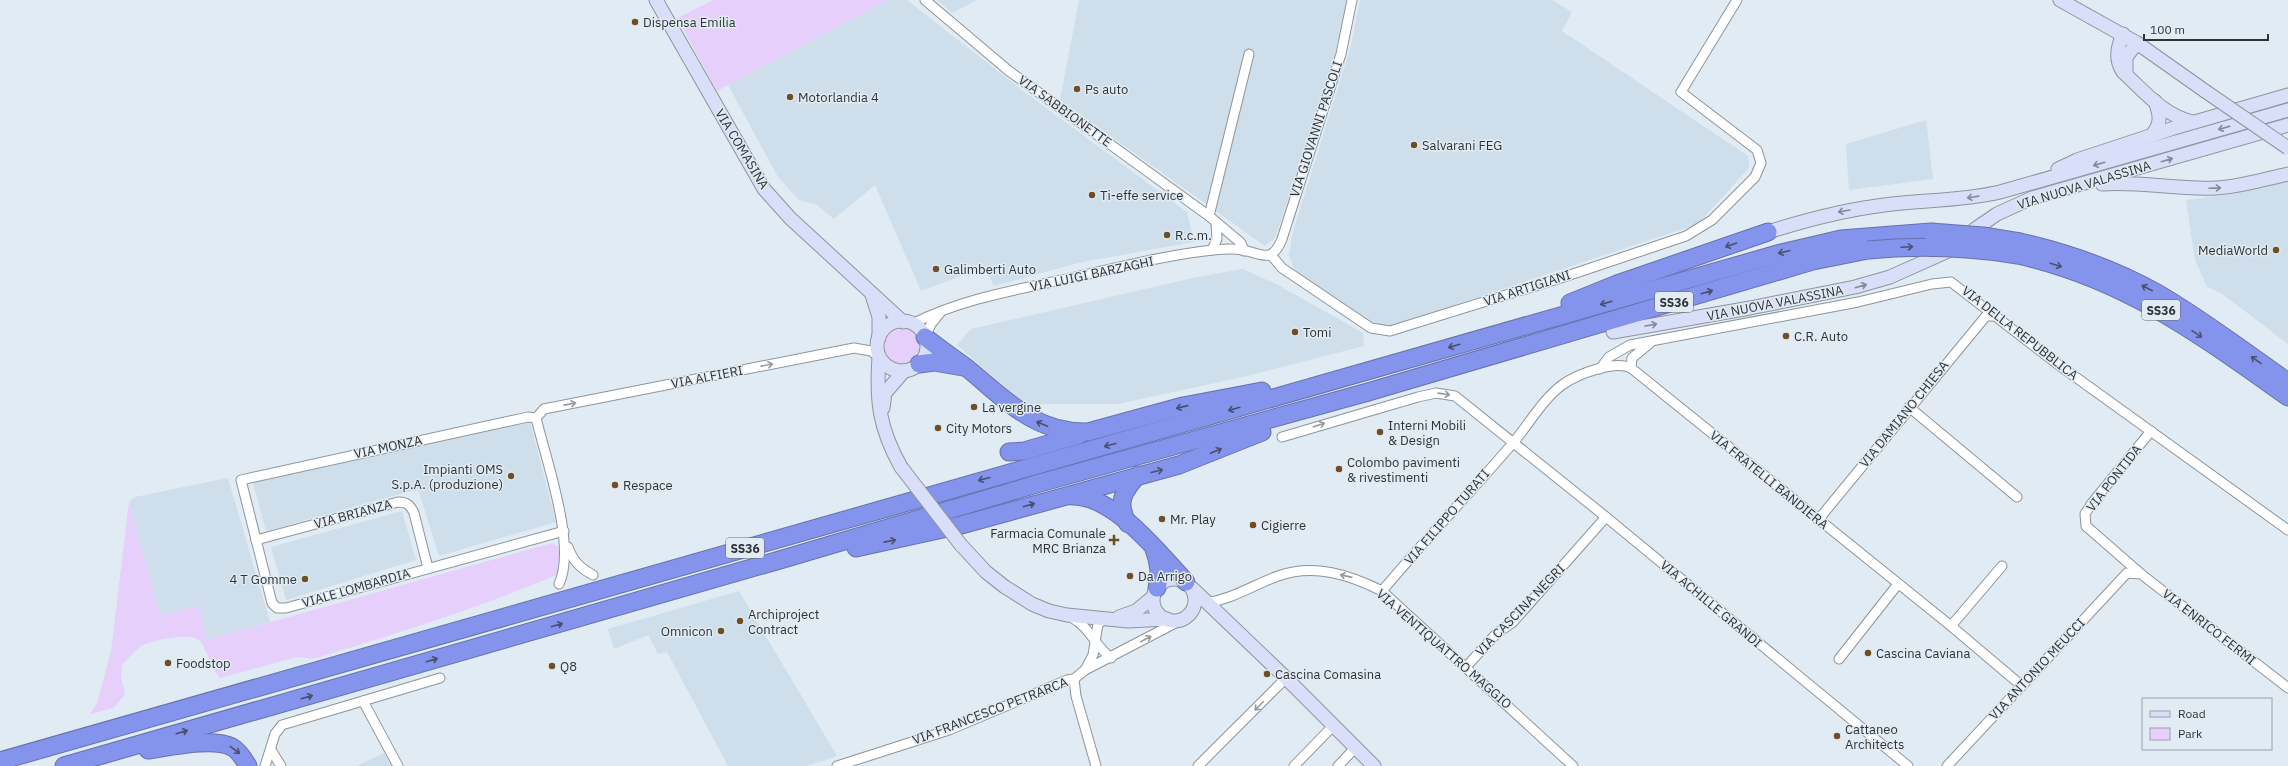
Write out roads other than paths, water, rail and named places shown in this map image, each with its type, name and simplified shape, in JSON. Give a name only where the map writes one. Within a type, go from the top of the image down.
[{"type":"highway","name":"SS36","points":[[1491,336],[1503,328],[1617,284],[1768,232]]},
{"type":"highway","name":"SS36","points":[[0,761],[1822,242],[1864,236],[1931,232],[1983,236],[2019,248],[2080,272],[2140,299],[2185,326],[2288,397]]},
{"type":"highway","name":"SS36","points":[[64,766],[783,560],[1040,483],[1368,392],[1813,261],[1868,250],[1907,246],[2050,249],[2091,262],[2156,293],[2288,382]]},
{"type":"highway","name":"SS36","points":[[1481,358],[1613,332]]},
{"type":"highway","points":[[925,337],[967,368],[1006,402],[1044,425],[1074,432],[1088,432]]},
{"type":"highway","points":[[911,368],[934,362],[967,368]]},
{"type":"highway","points":[[1009,452],[1024,451],[1183,406],[1311,382],[1330,381]]},
{"type":"highway","points":[[783,560],[819,557],[961,525],[1195,460],[1250,436],[1356,401],[1368,392]]},
{"type":"highway","points":[[1128,524],[1124,516],[1122,498],[1125,490],[1138,475]]},
{"type":"highway","points":[[1065,496],[1091,498],[1107,506],[1153,547],[1189,585]]},
{"type":"highway","points":[[1153,547],[1158,560],[1159,580],[1155,592]]},
{"type":"highway","points":[[100,756],[206,743],[222,744],[232,747],[238,752],[248,766]]},
{"type":"main road","name":"VIA COMASINA","points":[[656,0],[764,189],[790,218],[866,286],[872,295],[879,317],[879,338]]},
{"type":"main road","points":[[2060,0],[2123,34],[2288,148]]},
{"type":"main road","points":[[2123,34],[2118,45],[2117,57],[2119,65],[2126,74],[2155,101],[2179,119],[2194,122]]},
{"type":"main road","points":[[2126,74],[2126,57],[2136,43]]},
{"type":"main road","points":[[2026,184],[2077,160],[2194,122],[2288,95]]},
{"type":"main road","points":[[2152,135],[2157,130],[2160,117],[2155,101]]},
{"type":"main road","name":"VIA NUOVA VALASSINA","points":[[1768,232],[1840,212],[1884,205],[1983,196],[2288,110]]},
{"type":"main road","name":"VIA NUOVA VALASSINA","points":[[1613,332],[1855,288],[1890,277],[1957,247],[1975,229],[2013,206],[2078,185],[2288,125]]},
{"type":"main road","points":[[2078,185],[2132,183],[2215,188],[2242,185],[2288,174]]},
{"type":"main road","name":"VIA COMASINA","points":[[872,295],[908,323]]},
{"type":"main road","points":[[882,425],[885,394],[926,352],[925,337],[908,323],[888,326],[879,338],[877,344],[879,357],[878,392],[882,425],[901,467],[961,545],[986,572],[1005,588],[1032,604],[1067,615],[1111,618],[1128,621],[1167,620],[1210,613],[1224,619]]},
{"type":"main road","points":[[879,357],[890,368],[911,368]]},
{"type":"main road","points":[[1111,618],[1136,611],[1155,592],[1161,583],[1173,578],[1189,585],[1206,603],[1286,678],[1374,766]]},
{"type":"main road","points":[[1185,617],[1195,602],[1189,585]]},
{"type":"main road","points":[[1155,592],[1156,610],[1167,620]]},
{"type":"street","name":"VIA SABBIONETTE","points":[[925,0],[1009,71],[1209,216],[1241,243],[1244,251]]},
{"type":"street","name":"VIA GIOVANNI PASCOLI","points":[[1271,255],[1276,251],[1282,240],[1334,74],[1348,25],[1352,0]]},
{"type":"street","name":"VIA ARTIGIANI","points":[[1271,255],[1282,268],[1371,328],[1390,331],[1564,277],[1686,236],[1712,220],[1755,177],[1761,163],[1757,150],[1681,92],[1737,0]]},
{"type":"street","points":[[1209,216],[1249,54]]},
{"type":"street","points":[[1212,250],[1217,238],[1216,223]]},
{"type":"street","name":"VIA LUIGI BARZAGHI","points":[[908,323],[942,311],[1032,287],[1176,255],[1212,250],[1244,251]]},
{"type":"street","points":[[1244,251],[1262,256],[1271,255]]},
{"type":"street","name":"VIA DELLA REPUBBLICA","points":[[1600,369],[1618,350],[1630,345],[1858,302],[1946,281],[1954,283],[1995,316],[2288,530]]},
{"type":"street","points":[[925,337],[930,324],[942,311]]},
{"type":"street","name":"VIA DAMIANO CHIESA","points":[[1818,520],[1986,316],[1995,316]]},
{"type":"street","points":[[1513,442],[1557,389],[1570,380],[1600,369],[1622,365],[1631,368],[1630,363],[1636,352],[1654,340]]},
{"type":"street","name":"VIA ALFIERI","points":[[536,418],[544,409],[854,348],[871,351],[879,357]]},
{"type":"street","name":"VIA FRATELLI BANDIERA","points":[[1631,368],[1951,626],[2022,686]]},
{"type":"street","name":"VIA ACHILLE GRANDI","points":[[1282,437],[1361,412],[1418,397],[1440,393],[1455,396],[1606,517],[1908,766]]},
{"type":"street","points":[[1909,408],[2017,498]]},
{"type":"street","name":"VIA MONZA","points":[[240,480],[528,417],[536,418]]},
{"type":"street","points":[[536,418],[564,531],[565,564],[559,584]]},
{"type":"street","name":"VIA PONTIDA","points":[[2142,574],[2086,526],[2085,514],[2092,503],[2151,431]]},
{"type":"street","name":"VIA FILIPPO TURATI","points":[[1382,591],[1513,442]]},
{"type":"street","name":"VIALE LOMBARDIA","points":[[240,480],[272,603],[277,608],[286,608],[564,531]]},
{"type":"street","name":"VIA BRIANZA","points":[[256,540],[398,502],[404,502],[410,505],[414,513],[428,568]]},
{"type":"street","name":"VIA CASCINA NEGRI","points":[[1466,667],[1496,634],[1513,622],[1606,517]]},
{"type":"street","points":[[565,541],[572,559],[582,569],[592,575]]},
{"type":"street","points":[[1951,626],[2002,566]]},
{"type":"street","name":"VIA VENTIQUATTRO MAGGIO","points":[[1206,603],[1229,598],[1278,576],[1299,571],[1327,572],[1356,578],[1382,591],[1573,766]]},
{"type":"street","name":"VIA ANTONIO MEUCCI","points":[[1947,766],[2128,573],[2142,574]]},
{"type":"street","name":"VIA ENRICO FERMI","points":[[2142,574],[2288,688]]},
{"type":"street","points":[[1839,659],[1898,584]]},
{"type":"street","points":[[1067,615],[1086,627],[1103,652],[1111,658]]},
{"type":"street","points":[[1096,766],[1076,696],[1074,679],[1085,670],[1111,658],[1185,617]]},
{"type":"street","points":[[1085,670],[1093,655],[1098,624],[1111,618]]},
{"type":"street","points":[[265,766],[275,734],[282,725],[440,678]]},
{"type":"street","points":[[1198,766],[1286,678]]},
{"type":"street","name":"VIA FRANCESCO PETRARCA","points":[[837,766],[949,730],[1067,680],[1074,679]]},
{"type":"street","points":[[363,701],[398,766]]},
{"type":"street","points":[[1294,766],[1333,726]]},
{"type":"street","points":[[1338,766],[1355,748]]},
{"type":"street","points":[[271,750],[281,766]]},
{"type":"place","name":"Dispensa Emilia","points":[[635,22]]},
{"type":"place","name":"Ps auto","points":[[1077,89]]},
{"type":"place","name":"Motorlandia 4","points":[[790,97]]},
{"type":"place","name":"Salvarani FEG","points":[[1414,145]]},
{"type":"place","name":"Ti-effe service","points":[[1092,195]]},
{"type":"place","name":"R.c.m.","points":[[1167,235]]},
{"type":"place","name":"MediaWorld","points":[[2276,250]]},
{"type":"place","name":"Galimberti Auto","points":[[936,269]]},
{"type":"place","name":"Tomi","points":[[1295,332]]},
{"type":"place","name":"C.R. Auto","points":[[1786,336]]},
{"type":"place","name":"La vergine","points":[[974,407]]},
{"type":"place","name":"City Motors","points":[[938,428]]},
{"type":"place","name":"Interni Mobili & Design","points":[[1380,432]]},
{"type":"place","name":"Colombo pavimenti & rivestimenti","points":[[1339,469]]},
{"type":"place","name":"Impianti OMS S.p.A. (produzione)","points":[[511,476]]},
{"type":"place","name":"Respace","points":[[615,485]]},
{"type":"place","name":"Mr. Play","points":[[1162,519]]},
{"type":"place","name":"Cigierre","points":[[1253,525]]},
{"type":"place","name":"Farmacia Comunale MRC Brianza","points":[[1114,540]]},
{"type":"place","name":"Da Arrigo","points":[[1130,576]]},
{"type":"place","name":"4 T Gomme","points":[[305,579]]},
{"type":"place","name":"Archiproject Contract","points":[[740,621]]},
{"type":"place","name":"Omnicon","points":[[721,631]]},
{"type":"place","name":"Cascina Caviana","points":[[1868,653]]},
{"type":"place","name":"Foodstop","points":[[168,663]]},
{"type":"place","name":"Q8","points":[[552,666]]},
{"type":"place","name":"Cascina Comasina","points":[[1267,674]]},
{"type":"place","name":"Cattaneo Architects","points":[[1837,736]]}]
